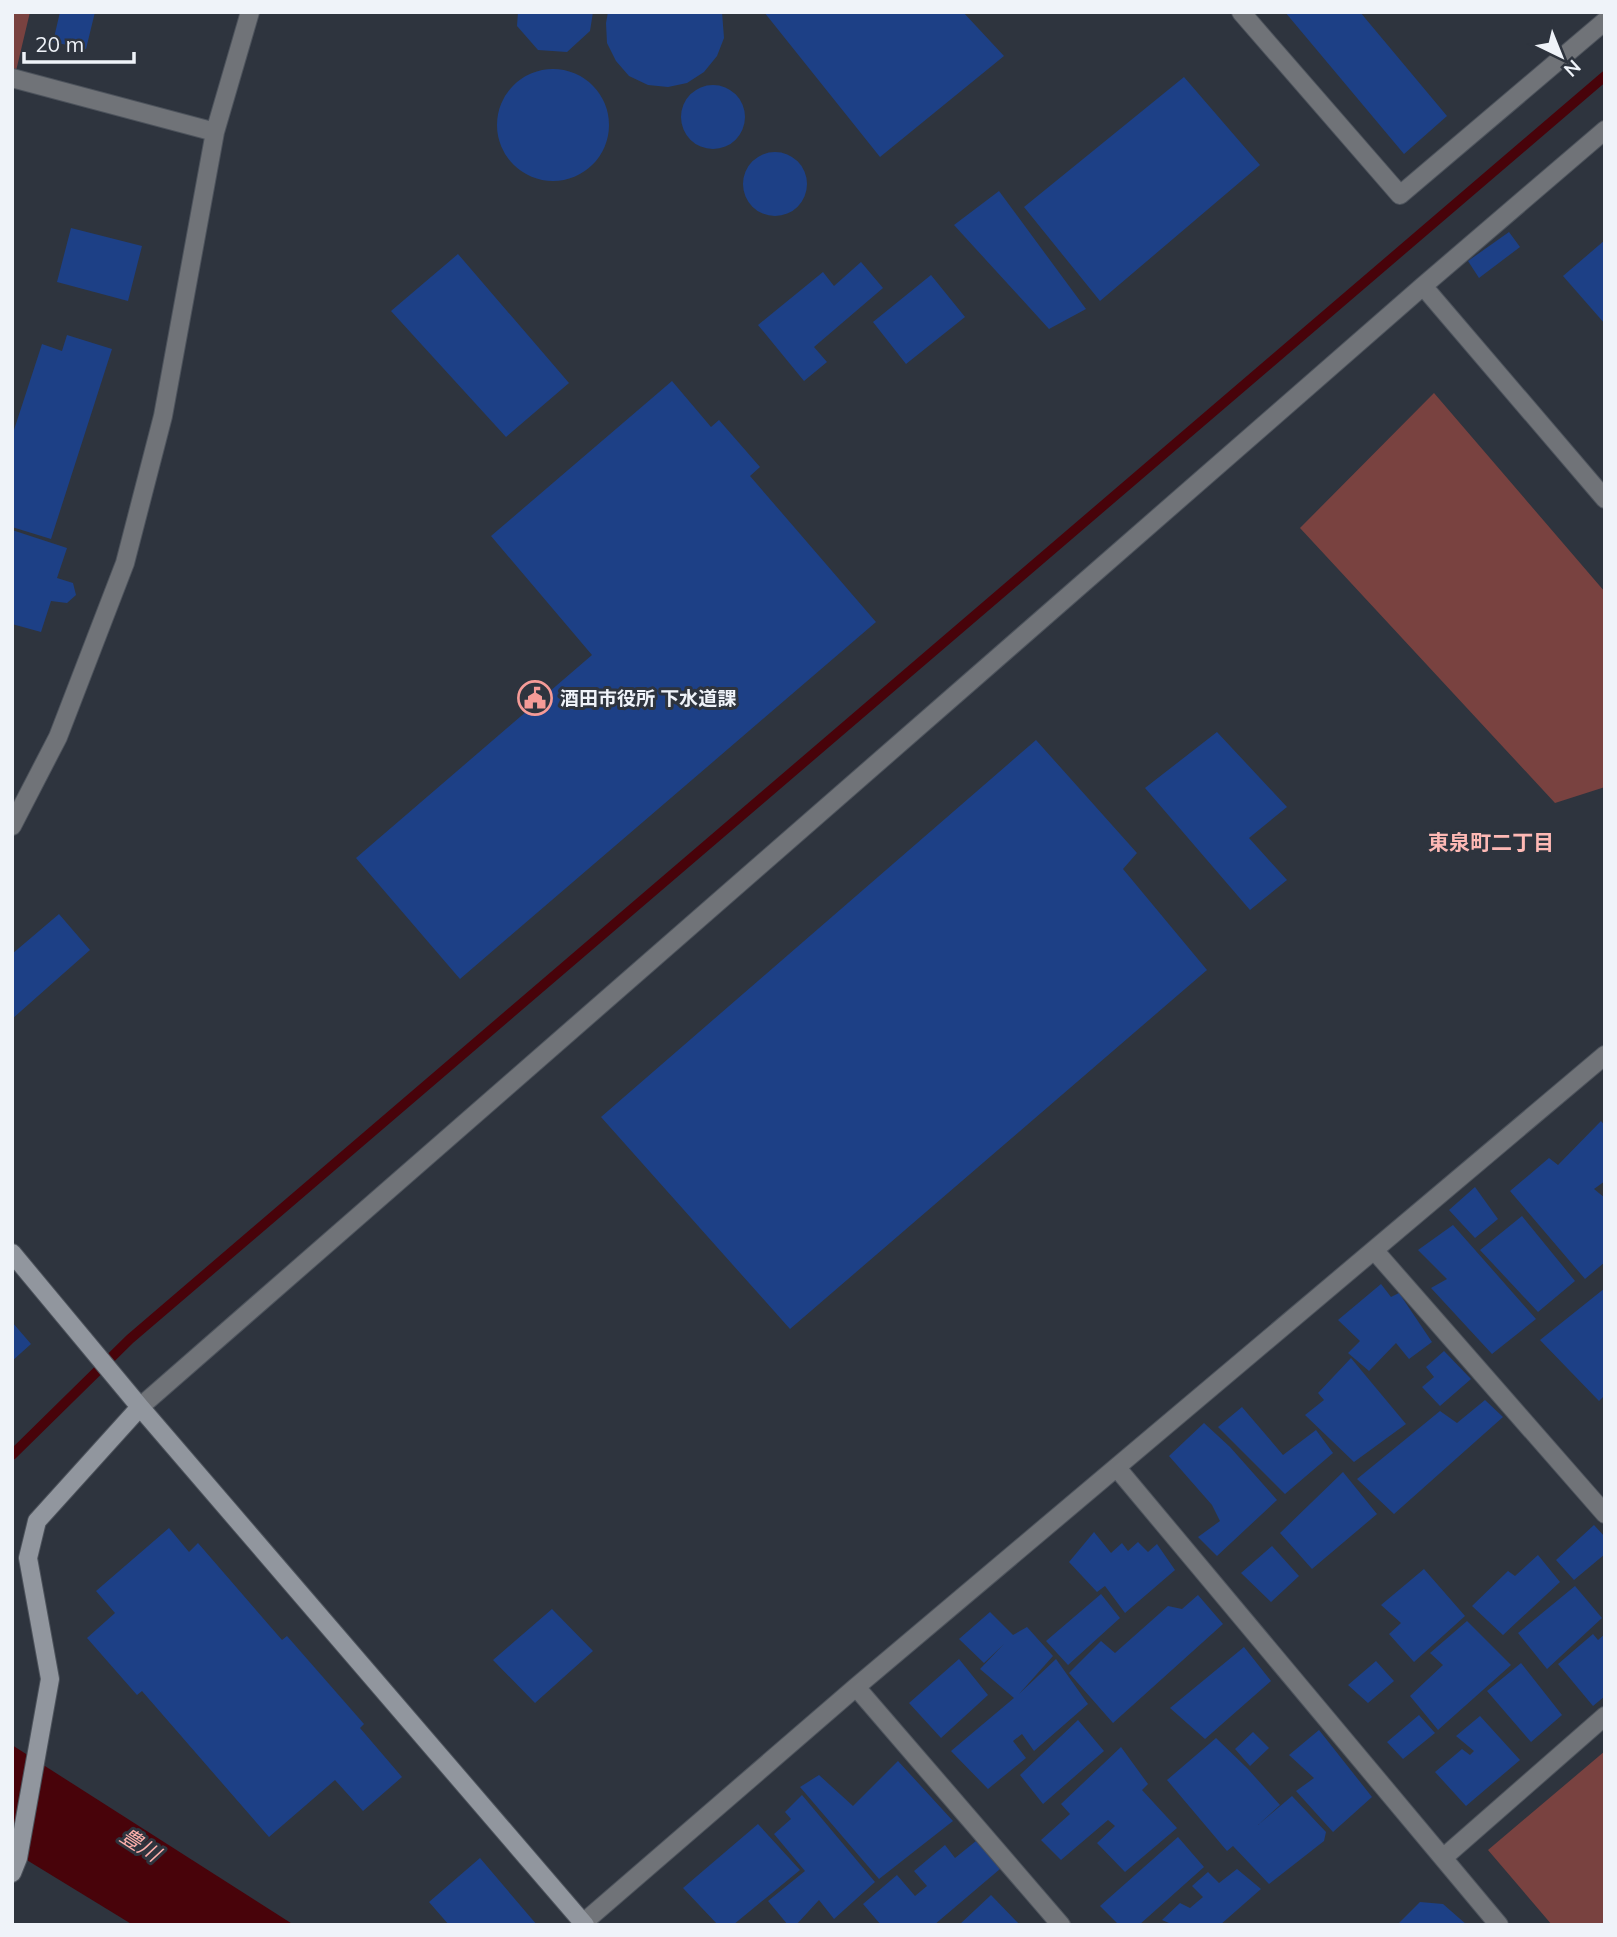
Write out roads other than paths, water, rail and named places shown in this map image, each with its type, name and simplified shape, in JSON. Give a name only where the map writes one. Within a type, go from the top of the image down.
[{"type":"street","points":[[12,826],[58,737],[125,563],[163,416],[215,132],[250,12]]},
{"type":"street","points":[[1241,12],[1400,195],[1605,22]]},
{"type":"street","points":[[12,78],[215,132]]},
{"type":"street","points":[[12,1873],[18,1858],[50,1679],[28,1559],[37,1521],[140,1407],[1605,130]]},
{"type":"street","points":[[1423,286],[1605,499]]},
{"type":"street","points":[[12,1253],[140,1407],[584,1924],[856,1688],[1605,1055]]},
{"type":"street","points":[[1374,1250],[1605,1514]]},
{"type":"street","points":[[1117,1468],[1499,1925]]},
{"type":"street","points":[[856,1688],[1061,1925]]},
{"type":"street","points":[[1443,1858],[1605,1716]]},
{"type":"water","name":"豊川","points":[[12,1745],[294,1925],[133,1925],[12,1851]]},
{"type":"waterway","points":[[12,1455],[130,1339],[1605,76]]},
{"type":"place","name":"酒田市役所 下水道課","points":[[535,698]]},
{"type":"district","name":"東泉町二丁目","points":[[1491,843]]}]
